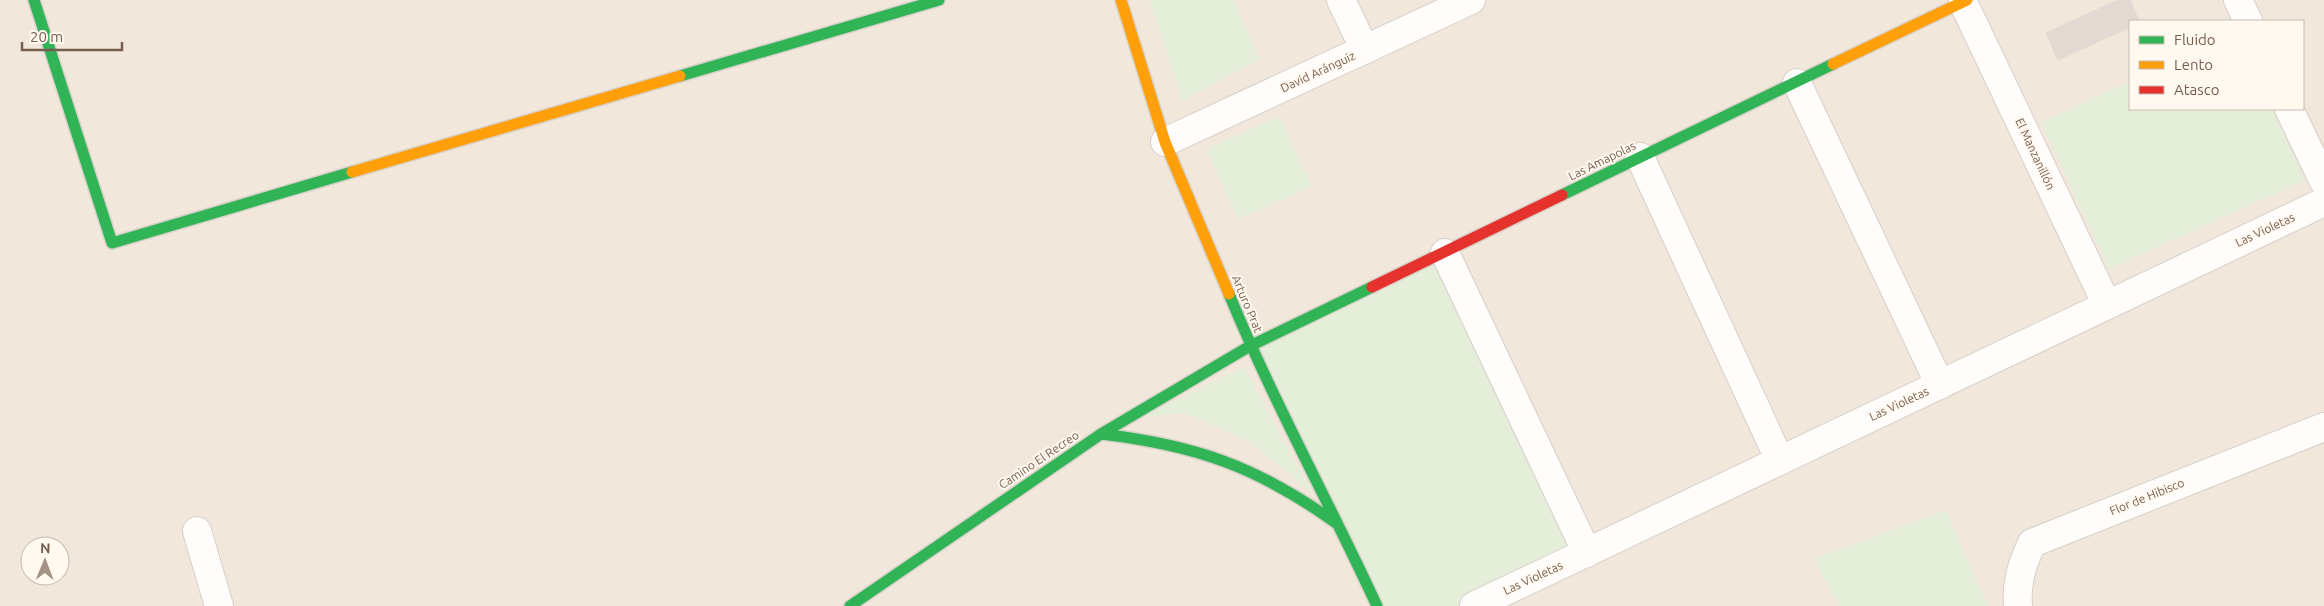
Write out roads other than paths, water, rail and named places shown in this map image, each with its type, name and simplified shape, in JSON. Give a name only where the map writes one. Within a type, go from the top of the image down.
[{"type":"street","points":[[34,0],[112,243],[939,0]]},
{"type":"street","name":"Arturo Prat","points":[[1121,0],[1165,142],[1250,346],[1340,526],[1377,606]]},
{"type":"street","points":[[1341,0],[1365,50]]},
{"type":"street","name":"David Aránguiz","points":[[1165,142],[1471,0]]},
{"type":"street","points":[[2238,0],[2248,20]]},
{"type":"street","name":"Las Amapolas","points":[[1250,346],[1965,1]]},
{"type":"street","name":"El Manzanillón","points":[[1965,1],[2107,305]]},
{"type":"street","points":[[1797,83],[1940,385]]},
{"type":"street","points":[[2289,110],[2324,182]]},
{"type":"street","points":[[1640,157],[1780,461]]},
{"type":"street","name":"Las Violetas","points":[[1474,606],[2324,202]]},
{"type":"street","points":[[1445,253],[1586,553]]},
{"type":"street","name":"Camino El Recreo","points":[[850,606],[1101,434],[1250,346]]},
{"type":"street","name":"Flor de Hibisco","points":[[2018,606],[2017,592],[2020,571],[2032,543],[2324,427]]},
{"type":"street","points":[[1101,434],[1181,445],[1220,457],[1283,486],[1340,526]]},
{"type":"street","points":[[197,531],[219,606]]}]
